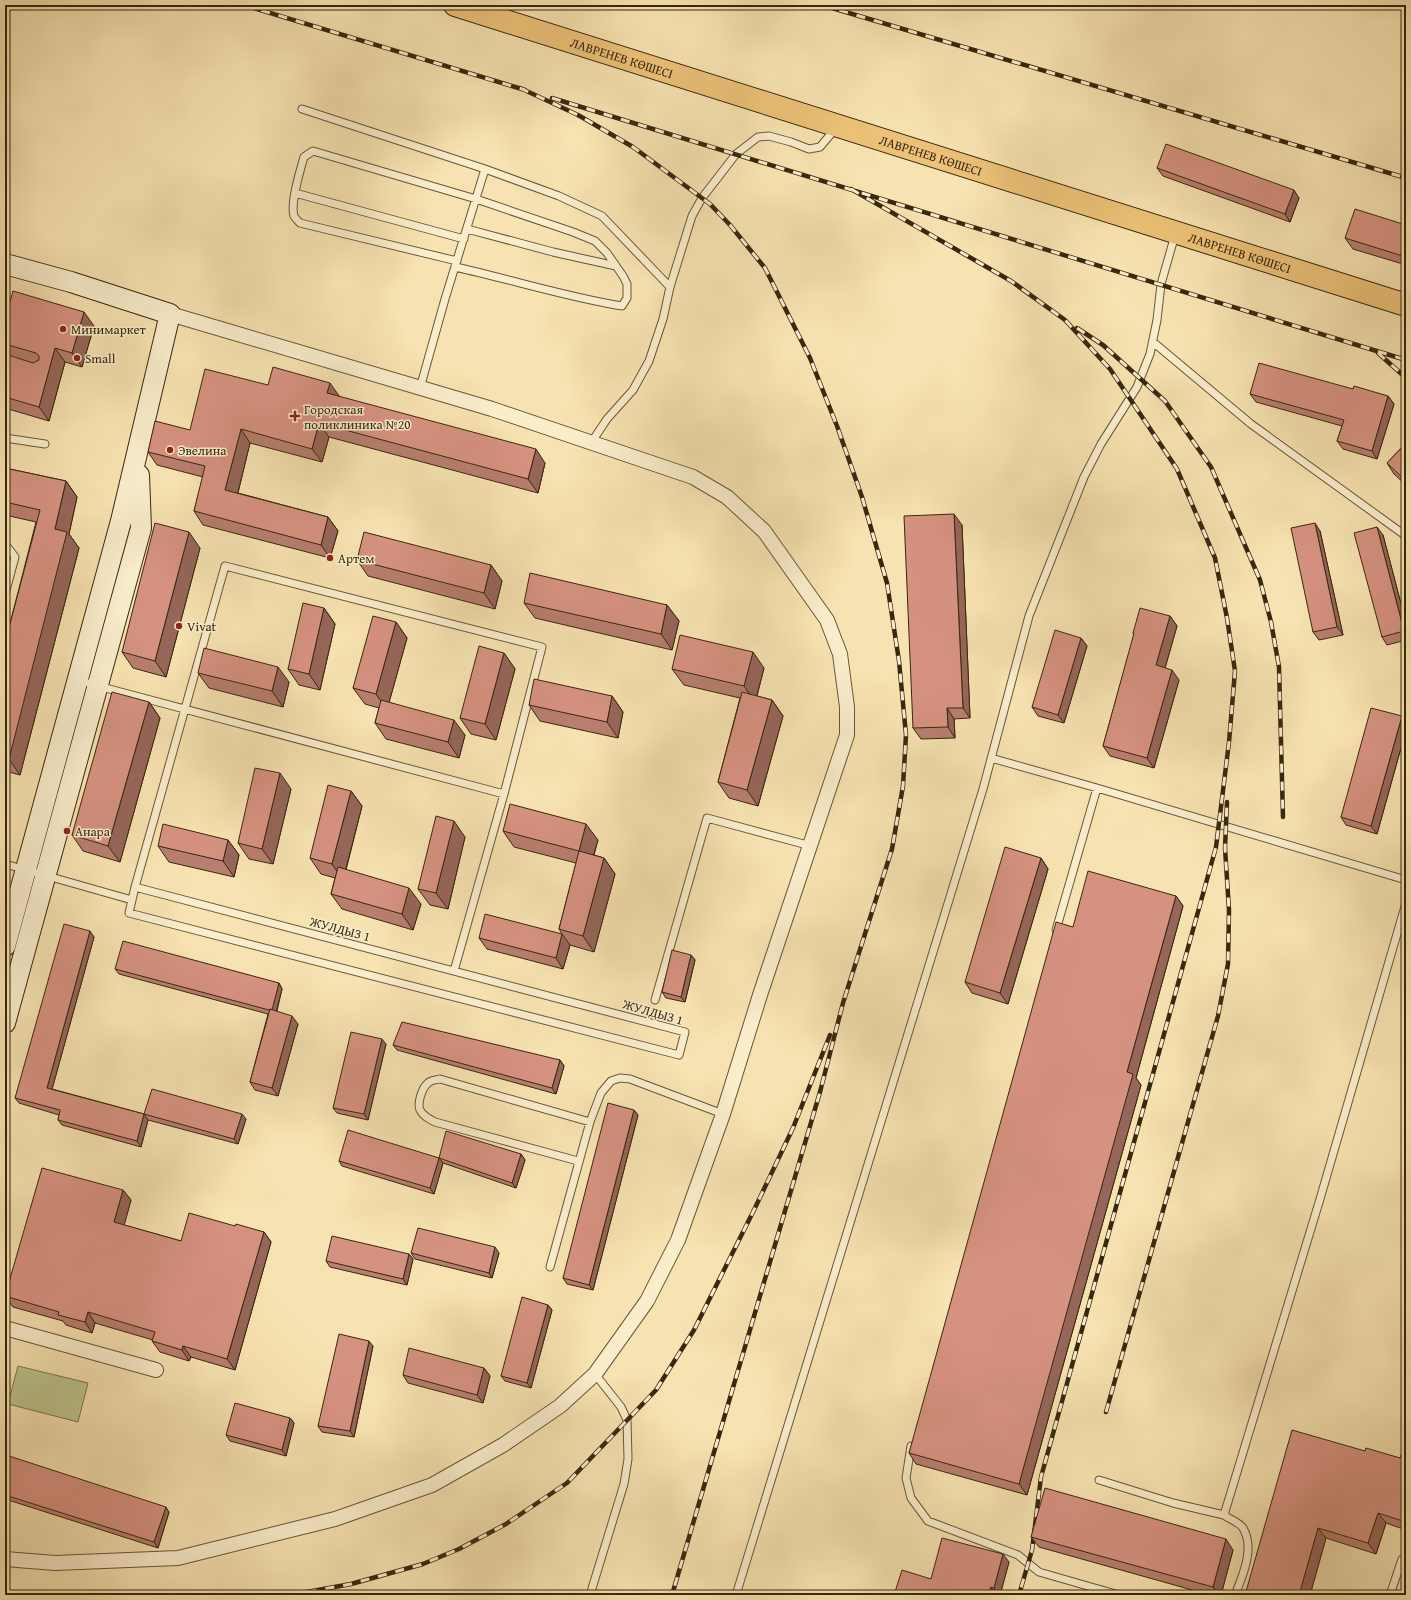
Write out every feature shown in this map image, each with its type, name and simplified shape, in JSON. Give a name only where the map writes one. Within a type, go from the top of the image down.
[{"type":"main road","name":"ЛАВРЕНЕВ КӨШЕСІ","points":[[455,5],[1176,231],[1406,305]]},
{"type":"street","points":[[5,264],[71,282],[170,314],[492,409],[693,477],[727,497],[764,531],[827,620],[840,654],[847,707],[847,734],[811,846],[760,995],[723,1114],[678,1240],[647,1301],[595,1374],[560,1406],[503,1445],[477,1460],[432,1485],[335,1519],[178,1558],[55,1563],[5,1559]]},
{"type":"street","points":[[5,1024],[24,897],[26,870],[121,521],[170,314]]},
{"type":"street","points":[[5,946],[24,897],[46,876],[141,528],[138,449]]},
{"type":"street","points":[[5,1328],[156,1370]]},
{"type":"lane","points":[[302,108],[485,169],[559,196],[602,216],[670,287]]},
{"type":"lane","points":[[591,443],[607,419],[633,390],[649,362],[663,319],[670,287],[692,216],[702,198],[736,154],[758,138],[769,136],[791,142],[809,150],[820,147],[838,126]]},
{"type":"lane","points":[[313,151],[476,199],[574,232],[595,241],[607,253],[628,284],[627,298],[622,306],[600,302],[503,278],[456,264],[300,223],[294,216],[296,193],[304,157],[313,151]]},
{"type":"lane","points":[[420,388],[485,169]]},
{"type":"lane","points":[[296,193],[464,239]]},
{"type":"lane","points":[[467,229],[552,252],[616,266]]},
{"type":"lane","points":[[736,1595],[983,789],[1029,616],[1084,477],[1101,444],[1136,387],[1150,354],[1157,320],[1161,284],[1176,231]]},
{"type":"lane","points":[[1152,342],[1251,424],[1406,536]]},
{"type":"lane","points":[[5,438],[45,444]]},
{"type":"lane","points":[[5,544],[15,557],[5,594]]},
{"type":"lane","points":[[5,864],[132,900],[225,566],[542,647],[504,794],[454,971]]},
{"type":"lane","points":[[78,680],[185,710],[504,794]]},
{"type":"lane","points":[[991,758],[1406,880]]},
{"type":"lane","points":[[1055,934],[1097,788]]},
{"type":"lane","points":[[655,1000],[708,818],[811,846]]},
{"type":"lane","name":"ЖУЛДЫЗ 1","points":[[132,900],[129,913],[679,1055],[685,1032],[136,887]]},
{"type":"lane","points":[[1224,1515],[1320,1199],[1406,903]]},
{"type":"lane","points":[[550,1267],[590,1122],[601,1094],[611,1081],[620,1078],[630,1079],[723,1114]]},
{"type":"lane","points":[[578,1161],[435,1122],[426,1117],[420,1110],[419,1103],[426,1084],[440,1079],[590,1122]]},
{"type":"lane","points":[[590,1595],[624,1484],[628,1459],[627,1420],[621,1407],[595,1374]]},
{"type":"lane","points":[[912,1441],[906,1478],[911,1498],[928,1521],[1018,1555],[1040,1572],[1119,1595]]},
{"type":"lane","points":[[1099,1480],[1173,1503],[1224,1515],[1242,1526],[1248,1542],[1245,1570],[1235,1595]]},
{"type":"lane","points":[[1390,1595],[1402,1559]]},
{"type":"green space","points":[[18,1366],[88,1383],[78,1422],[8,1404]]},
{"type":"building","points":[[1166,144],[1294,190],[1285,214],[1157,168]]},
{"type":"building","points":[[1355,209],[1406,225],[1406,257],[1345,238]]},
{"type":"building","points":[[13,291],[84,312],[72,353],[55,348],[39,407],[5,397],[5,354],[33,363],[39,360],[39,356],[36,353],[5,344],[5,319]]},
{"type":"building","points":[[1259,363],[1353,389],[1354,386],[1388,396],[1372,451],[1337,441],[1344,420],[1250,394]]},
{"type":"building","points":[[273,367],[330,383],[327,393],[536,449],[528,479],[319,423],[312,449],[241,429],[225,490],[328,517],[321,545],[194,511],[205,466],[148,452],[155,421],[190,430],[205,369],[268,385]]},
{"type":"building","points":[[1406,443],[1406,481],[1387,463]]},
{"type":"building","points":[[5,468],[66,481],[55,529],[67,532],[9,759],[5,758],[5,643],[40,510],[5,502]]},
{"type":"building","points":[[954,514],[963,708],[947,708],[948,727],[913,728],[904,516]]},
{"type":"building","points":[[155,523],[189,532],[155,661],[122,652]]},
{"type":"building","points":[[1315,523],[1337,627],[1313,632],[1291,528]]},
{"type":"building","points":[[1377,527],[1404,631],[1382,637],[1354,533]]},
{"type":"building","points":[[364,532],[491,565],[484,593],[357,560]]},
{"type":"building","points":[[530,573],[667,605],[661,634],[524,603]]},
{"type":"building","points":[[303,603],[324,608],[309,674],[288,669]]},
{"type":"building","points":[[1140,608],[1170,616],[1156,665],[1172,670],[1147,758],[1103,746]]},
{"type":"building","points":[[373,616],[396,622],[376,694],[353,688]]},
{"type":"building","points":[[1055,630],[1081,638],[1058,715],[1032,707]]},
{"type":"building","points":[[680,635],[753,652],[744,686],[672,669]]},
{"type":"building","points":[[479,646],[504,653],[485,724],[460,718]]},
{"type":"building","points":[[204,648],[278,667],[272,691],[198,673]]},
{"type":"building","points":[[534,679],[612,696],[607,722],[529,705]]},
{"type":"building","points":[[112,692],[149,702],[108,846],[72,835]]},
{"type":"building","points":[[742,692],[772,700],[747,790],[718,782]]},
{"type":"building","points":[[381,700],[454,720],[448,742],[375,723]]},
{"type":"building","points":[[1371,708],[1402,716],[1371,826],[1341,817]]},
{"type":"building","points":[[255,768],[280,773],[262,849],[238,843]]},
{"type":"building","points":[[328,785],[351,791],[332,864],[310,858]]},
{"type":"building","points":[[510,804],[586,824],[579,851],[503,831]]},
{"type":"building","points":[[436,816],[454,821],[436,893],[418,889]]},
{"type":"building","points":[[163,824],[228,840],[223,861],[158,846]]},
{"type":"building","points":[[1005,847],[1041,858],[1000,993],[965,982]]},
{"type":"building","points":[[579,851],[604,858],[583,936],[559,929]]},
{"type":"building","points":[[338,867],[409,888],[402,914],[331,894]]},
{"type":"building","points":[[1088,871],[1176,896],[1127,1072],[1133,1074],[1019,1484],[909,1453],[1056,922],[1073,927]]},
{"type":"building","points":[[485,914],[562,934],[556,958],[479,938]]},
{"type":"building","points":[[64,924],[90,931],[47,1088],[144,1114],[137,1141],[58,1120],[60,1110],[15,1098]]},
{"type":"building","points":[[123,941],[279,983],[272,1010],[115,969]]},
{"type":"building","points":[[672,950],[691,955],[681,997],[662,992]]},
{"type":"building","points":[[270,1009],[292,1016],[272,1088],[250,1082]]},
{"type":"building","points":[[402,1022],[560,1060],[552,1088],[393,1045]]},
{"type":"building","points":[[351,1032],[382,1039],[364,1114],[333,1108]]},
{"type":"building","points":[[152,1089],[242,1114],[234,1139],[144,1114]]},
{"type":"building","points":[[608,1103],[634,1110],[589,1285],[563,1278]]},
{"type":"building","points":[[348,1130],[439,1158],[430,1188],[339,1161]]},
{"type":"building","points":[[446,1131],[521,1154],[512,1183],[439,1158]]},
{"type":"building","points":[[42,1168],[123,1190],[114,1222],[181,1241],[189,1213],[235,1226],[236,1224],[264,1232],[227,1359],[183,1346],[182,1350],[152,1341],[155,1332],[88,1312],[85,1322],[58,1315],[59,1312],[5,1296]]},
{"type":"building","points":[[418,1228],[495,1247],[489,1273],[411,1253]]},
{"type":"building","points":[[332,1236],[409,1254],[403,1279],[326,1261]]},
{"type":"building","points":[[522,1297],[548,1305],[527,1383],[501,1376]]},
{"type":"building","points":[[339,1334],[369,1341],[350,1431],[318,1426]]},
{"type":"building","points":[[409,1348],[484,1368],[477,1395],[403,1375]]},
{"type":"building","points":[[235,1403],[290,1418],[282,1450],[226,1435]]},
{"type":"building","points":[[1292,1430],[1365,1451],[1366,1448],[1400,1458],[1406,1442],[1406,1522],[1378,1513],[1368,1543],[1318,1528],[1299,1595],[1245,1595]]},
{"type":"building","points":[[6,1455],[166,1507],[154,1542],[5,1495]]},
{"type":"building","points":[[1045,1488],[1226,1539],[1213,1587],[1031,1537]]},
{"type":"building","points":[[942,1538],[1003,1554],[994,1588],[991,1587],[988,1595],[894,1595],[902,1570],[931,1579]]},
{"type":"railway","points":[[244,5],[525,90]]},
{"type":"railway","points":[[822,5],[1406,178]]},
{"type":"railway","points":[[520,88],[578,115],[633,147],[710,204],[730,225],[765,268],[810,358],[837,426],[862,497],[887,583],[899,661],[906,735],[903,786],[892,849],[843,1003],[820,1092],[672,1595]]},
{"type":"railway","points":[[552,98],[1406,360]]},
{"type":"railway","points":[[851,189],[1011,281],[1065,320],[1110,369],[1177,469],[1215,558],[1227,618],[1235,671],[1229,742],[1216,847],[1041,1477],[1032,1550],[1019,1595]]},
{"type":"railway","points":[[1077,328],[1103,345],[1165,401],[1211,467],[1260,580],[1271,622],[1279,667],[1283,817]]},
{"type":"railway","points":[[1378,353],[1406,378]]},
{"type":"railway","points":[[1106,1412],[1218,1016],[1228,964],[1229,910],[1225,848],[1227,802]]},
{"type":"railway","points":[[290,1595],[351,1584],[423,1564],[459,1549],[506,1524],[567,1483],[656,1390],[694,1330],[793,1128],[830,1035]]},
{"type":"place","name":"Минимаркет","points":[[63,329]]},
{"type":"place","name":"Small","points":[[77,358]]},
{"type":"place","name":"Городская поликлиника №20","points":[[295,416]]},
{"type":"place","name":"Эвелина","points":[[170,450]]},
{"type":"place","name":"Артем","points":[[330,558]]},
{"type":"place","name":"Vivat","points":[[179,626]]},
{"type":"place","name":"Анара","points":[[67,831]]}]
